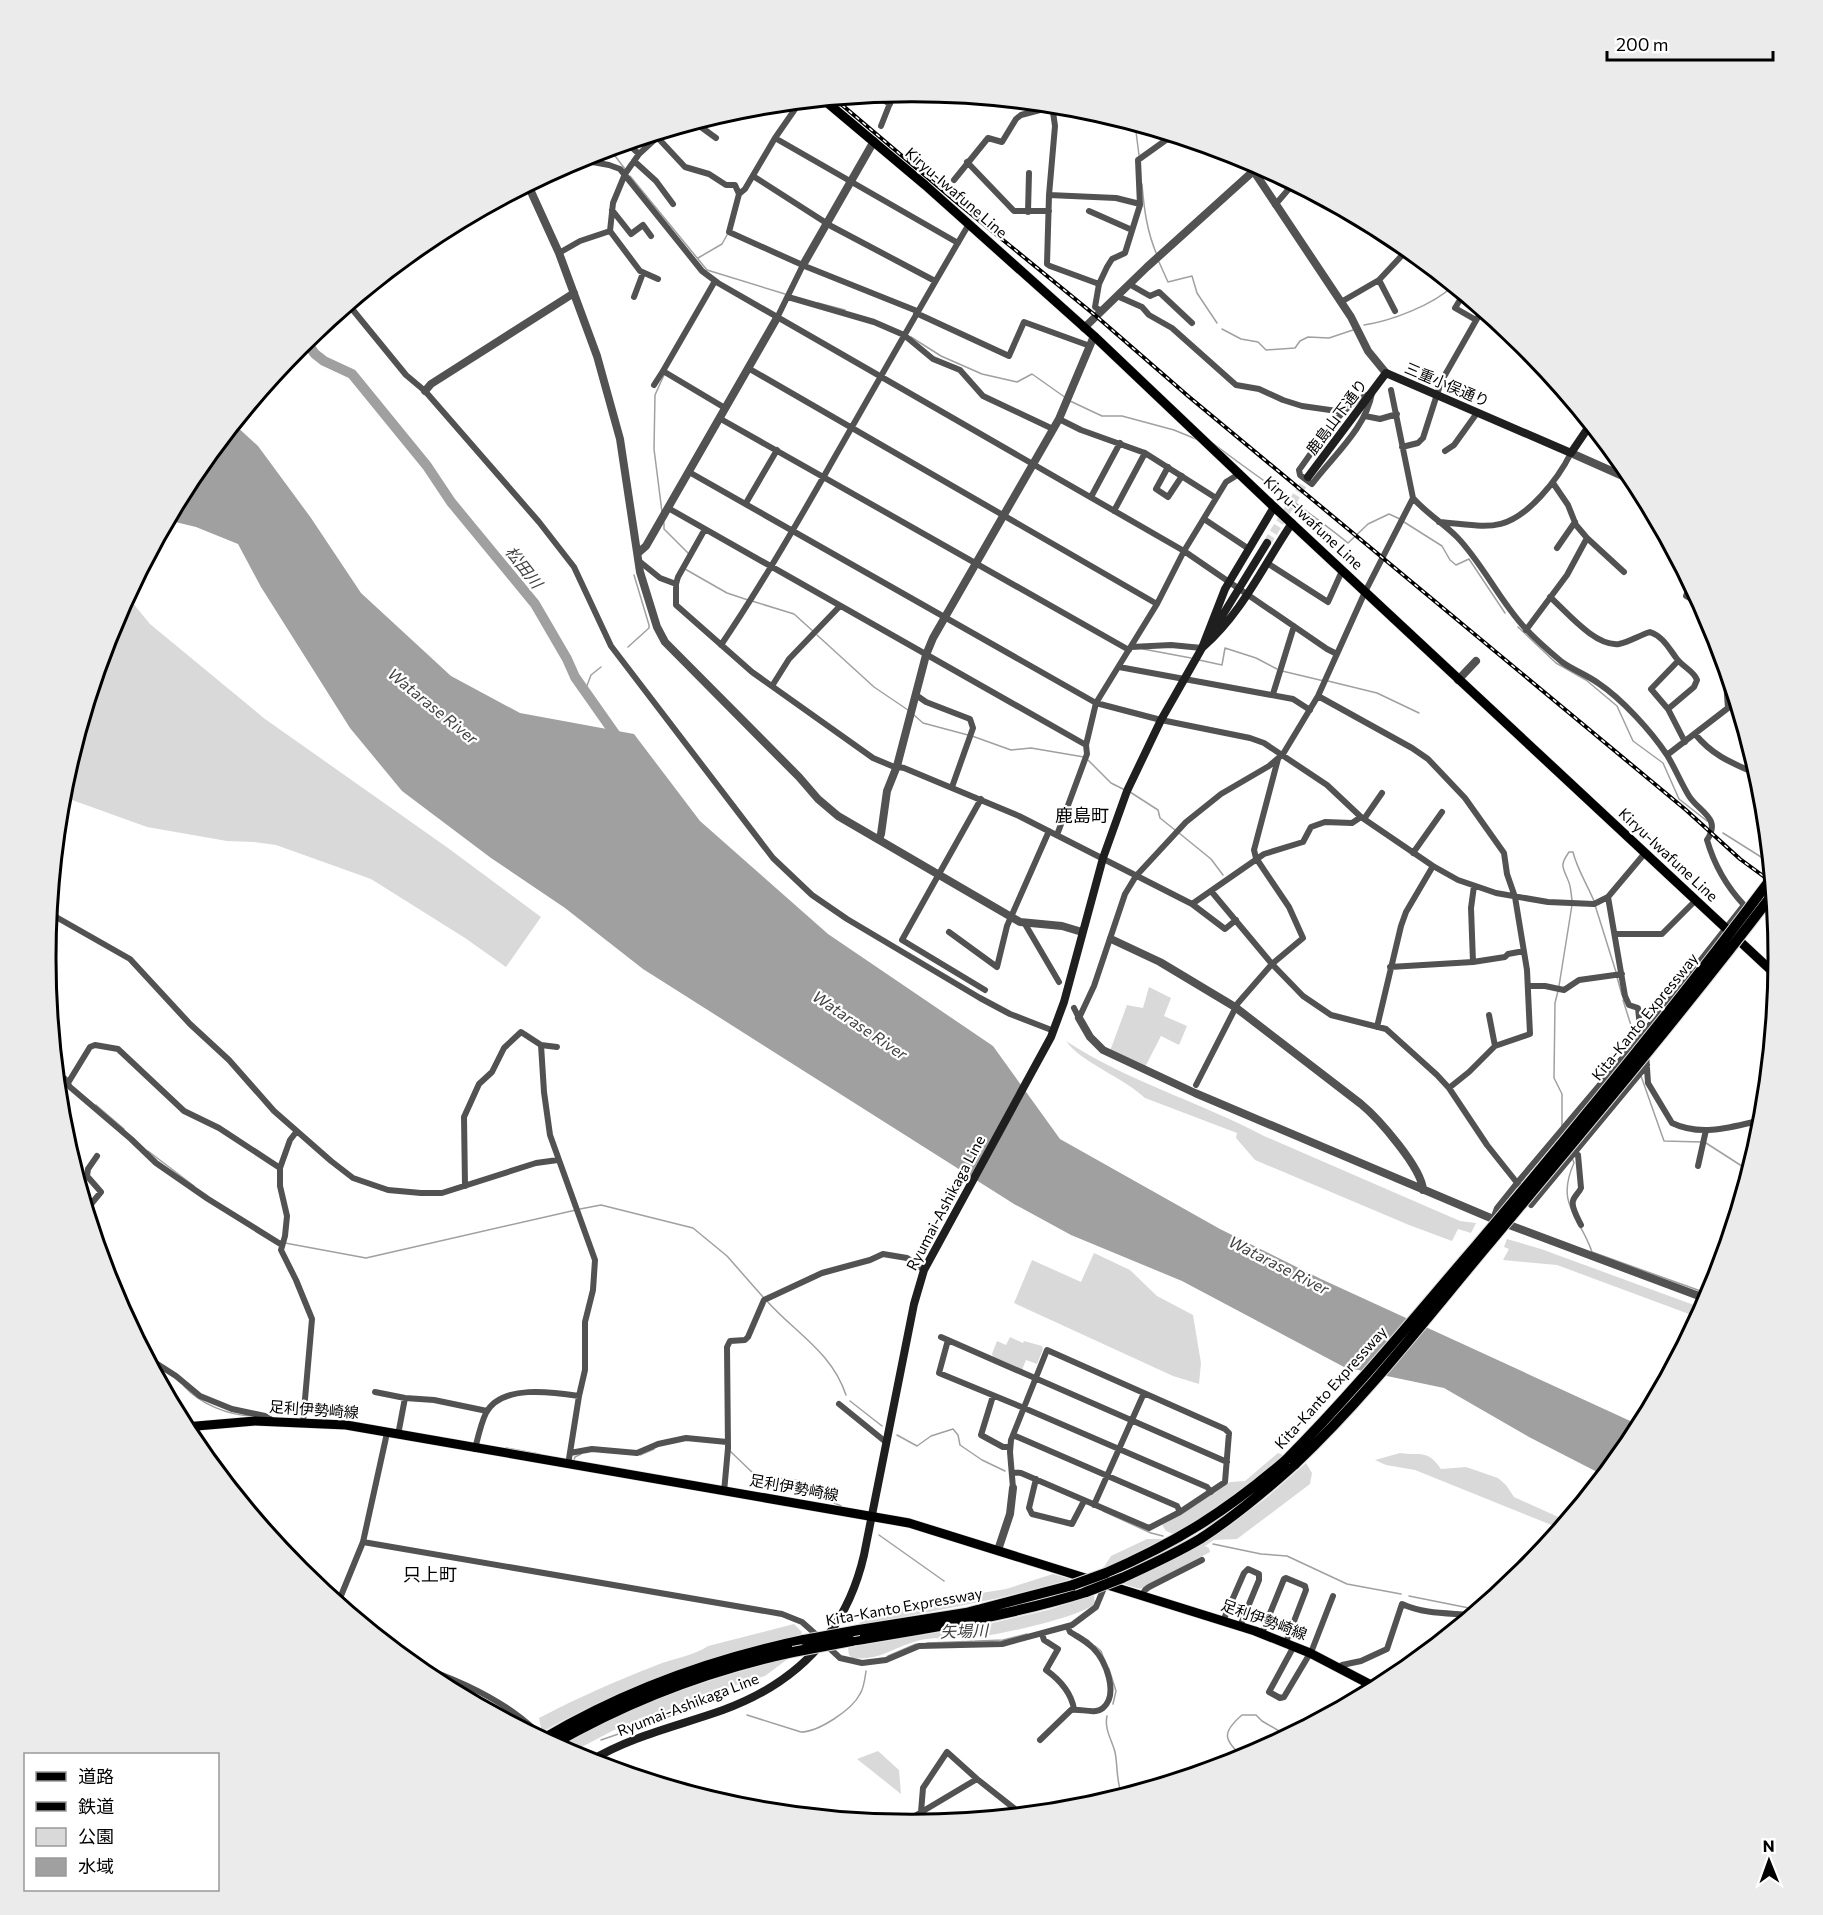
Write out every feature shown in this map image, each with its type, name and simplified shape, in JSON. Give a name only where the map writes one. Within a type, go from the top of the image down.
[{"type":"highway","name":"Kita-Kanto Expressway","points":[[553,1734],[602,1707],[673,1677],[748,1653],[804,1640],[966,1612],[1106,1578],[1194,1529],[1246,1495],[1290,1462],[1347,1396],[1514,1200],[1702,971],[1764,887]]},
{"type":"highway","name":"Kita-Kanto Expressway","points":[[563,1738],[594,1721],[671,1688],[717,1672],[793,1652],[986,1617],[1057,1601],[1122,1578],[1200,1539],[1241,1510],[1363,1394],[1672,1025],[1766,903]]},
{"type":"main road","name":"Kiryu-Iwafune Line","points":[[831,106],[969,224],[1094,336],[1458,680],[1768,967]]},
{"type":"main road","name":"鹿島山下通り","points":[[1308,477],[1386,373]]},
{"type":"main road","name":"三重小俣通り","points":[[1386,373],[1571,453]]},
{"type":"main road","points":[[1571,453],[1586,430]]},
{"type":"main road","name":"Ryumai-Ashikaga Line","points":[[602,1755],[645,1736],[759,1695],[800,1667],[836,1625],[855,1588],[863,1561],[914,1304],[925,1266],[1052,1034],[1066,993],[1103,858],[1127,790],[1161,720],[1202,648],[1229,582],[1274,507]]},
{"type":"main road","name":"Ryumai-Ashikaga Line","points":[[1202,648],[1218,634],[1238,610],[1292,524]]},
{"type":"main road","points":[[1202,648],[1267,543]]},
{"type":"main road","name":"足利伊勢崎線","points":[[196,1426],[275,1421],[346,1425],[919,1525],[998,1550],[1106,1578],[1142,1595],[1290,1644],[1366,1682]]},
{"type":"street","points":[[881,126],[890,104],[887,102]]},
{"type":"street","points":[[795,110],[745,189],[739,194],[729,232],[916,312],[1009,356],[1024,322],[1090,346]]},
{"type":"street","points":[[954,180],[988,138],[1002,142],[1016,119],[1021,115],[1036,111]]},
{"type":"street","points":[[1054,114],[1047,264],[1099,284]]},
{"type":"street","points":[[702,128],[716,138]]},
{"type":"street","points":[[775,138],[958,243]]},
{"type":"street","points":[[660,140],[685,166],[710,174],[726,185],[735,185],[739,194]]},
{"type":"street","points":[[639,557],[777,318],[803,265],[874,141]]},
{"type":"street","points":[[1101,312],[1095,306],[1099,284],[1112,259],[1125,253],[1140,204],[1138,160],[1165,141]]},
{"type":"street","points":[[653,142],[639,154],[625,174],[613,203],[610,231],[643,273],[658,279]]},
{"type":"street","points":[[633,148],[639,154]]},
{"type":"street","points":[[634,161],[656,181],[673,204]]},
{"type":"street","points":[[967,162],[1014,211],[1049,211]]},
{"type":"street","points":[[595,163],[616,167],[625,174],[698,266],[715,281],[1184,551],[1337,654]]},
{"type":"street","points":[[1084,328],[1251,172]]},
{"type":"street","points":[[1029,173],[1029,212]]},
{"type":"street","points":[[753,176],[827,224],[935,281]]},
{"type":"street","name":"三重小俣通り","points":[[1260,177],[1275,205],[1341,302],[1368,351],[1386,373]]},
{"type":"street","points":[[1275,205],[1288,189]]},
{"type":"street","points":[[531,191],[574,292],[616,417],[629,486],[643,584],[657,627],[666,642],[823,804],[838,816],[1011,918],[1025,924],[1055,925],[1082,932]]},
{"type":"street","points":[[1049,195],[1116,198],[1140,204]]},
{"type":"street","points":[[612,210],[631,234],[643,225],[651,236]]},
{"type":"street","points":[[1089,211],[1132,230]]},
{"type":"street","points":[[721,645],[754,597],[794,530],[916,312],[969,224]]},
{"type":"street","points":[[559,253],[580,241],[610,231]]},
{"type":"street","points":[[1341,302],[1379,280],[1402,257]]},
{"type":"street","points":[[634,297],[643,273]]},
{"type":"street","points":[[1379,280],[1395,311]]},
{"type":"street","points":[[654,385],[715,281]]},
{"type":"street","points":[[1129,285],[1150,296],[1160,292],[1192,323]]},
{"type":"street","points":[[425,391],[431,384],[574,292]]},
{"type":"street","points":[[789,295],[874,322],[904,335],[933,359],[960,370],[983,396],[1053,429]]},
{"type":"street","points":[[1118,296],[1142,307],[1149,315],[1172,328],[1236,385],[1259,389],[1302,406],[1344,412]]},
{"type":"street","points":[[1460,300],[1455,308],[1476,320]]},
{"type":"street","points":[[352,309],[406,375],[425,391],[539,522],[574,567],[611,646],[773,858],[812,895],[857,925],[996,1006],[1052,1034]]},
{"type":"street","points":[[1402,447],[1418,443],[1423,438],[1436,396],[1448,368],[1478,316]]},
{"type":"street","points":[[879,839],[887,791],[897,766],[926,655],[933,638],[1059,419],[1094,336]]},
{"type":"street","points":[[748,368],[1157,604]]},
{"type":"street","points":[[663,371],[725,408]]},
{"type":"street","points":[[1391,390],[1413,498],[1456,536],[1510,612],[1526,630],[1563,662],[1598,682],[1628,709],[1667,754],[1693,802],[1711,820],[1712,830],[1707,840],[1710,851],[1726,883],[1744,905],[1641,1036],[1497,1208],[1493,1219]]},
{"type":"street","points":[[1372,393],[1365,416],[1312,484],[1300,475],[1299,470],[1344,412],[1356,400],[1372,393]]},
{"type":"street","points":[[1445,451],[1454,445],[1477,413]]},
{"type":"street","points":[[1365,416],[1380,419],[1397,414]]},
{"type":"street","points":[[719,418],[1130,649],[1171,645],[1202,648]]},
{"type":"street","points":[[1059,419],[1081,430],[1145,453],[1216,498]]},
{"type":"street","points":[[1091,497],[1120,443]]},
{"type":"street","points":[[746,503],[777,450]]},
{"type":"street","points":[[1114,510],[1145,453]]},
{"type":"street","points":[[1438,522],[1467,526],[1506,523],[1516,519],[1526,512],[1553,483],[1571,453]]},
{"type":"street","name":"三重小俣通り","points":[[1571,453],[1616,472]]},
{"type":"street","points":[[1168,467],[1156,489],[1168,497],[1182,476]]},
{"type":"street","points":[[690,472],[1096,703],[1264,743],[1281,757],[1334,790],[1363,818],[1413,853],[1458,880],[1515,897],[1594,904],[1608,897],[1645,853]]},
{"type":"street","points":[[1057,835],[1087,754],[1086,745],[1096,703],[1157,604],[1184,551],[1216,498],[1226,482],[1239,474]]},
{"type":"street","points":[[1553,483],[1587,538],[1624,572]]},
{"type":"street","points":[[1196,1085],[1235,1007],[1272,964],[1301,940],[1302,934],[1289,908],[1256,858],[1255,844],[1281,757],[1318,696],[1365,592],[1413,498]]},
{"type":"street","points":[[668,508],[1086,745]]},
{"type":"street","points":[[1204,519],[1249,549]]},
{"type":"street","points":[[1557,548],[1575,522]]},
{"type":"street","points":[[705,529],[676,584],[676,605],[772,686],[873,758],[981,799],[1049,831],[1192,904],[1225,928],[1236,920]]},
{"type":"street","points":[[1526,630],[1567,574],[1587,538]]},
{"type":"street","points":[[639,557],[660,578],[676,584]]},
{"type":"street","points":[[1267,562],[1328,602],[1342,571]]},
{"type":"street","points":[[1550,597],[1569,617],[1601,639],[1617,644],[1650,632],[1670,647],[1678,661],[1696,676],[1697,680],[1694,687],[1668,709]]},
{"type":"street","points":[[772,686],[789,659],[840,606]]},
{"type":"street","points":[[1273,694],[1294,626]]},
{"type":"street","points":[[1458,680],[1476,661]]},
{"type":"street","points":[[1678,661],[1651,688],[1668,709],[1685,742]]},
{"type":"street","points":[[1119,667],[1273,694],[1293,699],[1310,710]]},
{"type":"street","points":[[916,695],[926,702],[970,719],[973,728],[952,787]]},
{"type":"street","points":[[1318,696],[1412,747],[1428,759],[1465,798],[1504,853],[1507,874],[1515,897],[1524,951],[1529,986],[1530,1034],[1495,1046],[1449,1088]]},
{"type":"street","points":[[1667,754],[1728,708],[1727,700]]},
{"type":"street","points":[[1695,734],[1720,758],[1746,769]]},
{"type":"street","points":[[1079,1018],[1094,987],[1125,894],[1137,876],[1193,817],[1221,794],[1281,757]]},
{"type":"street","points":[[1192,904],[1256,858],[1273,850],[1303,842],[1311,827],[1325,822],[1352,823],[1363,818],[1382,793]]},
{"type":"street","points":[[981,799],[902,940],[985,990]]},
{"type":"street","points":[[1413,853],[1442,812]]},
{"type":"street","points":[[949,932],[997,967],[1011,918],[1049,831]]},
{"type":"street","points":[[1377,1027],[1390,968],[1406,912],[1433,866]]},
{"type":"street","points":[[1473,962],[1471,908],[1474,886]]},
{"type":"street","points":[[1211,891],[1272,964],[1303,996],[1319,1009],[1344,1020],[1386,1029],[1449,1088],[1487,1145],[1531,1204],[1647,1065]]},
{"type":"street","points":[[1608,897],[1625,996],[1629,1005],[1638,1008],[1648,1083],[1672,1123],[1721,1131],[1751,1123]]},
{"type":"street","points":[[1615,934],[1662,934],[1695,901]]},
{"type":"street","points":[[57,917],[130,959],[190,1024],[243,1075],[274,1111],[353,1178],[388,1190],[442,1193],[536,1163],[558,1160]]},
{"type":"street","points":[[1025,924],[1059,982]]},
{"type":"street","points":[[1111,939],[1160,962],[1235,1007],[1269,1031],[1377,1118],[1401,1150],[1422,1184],[1422,1190]]},
{"type":"street","points":[[1390,968],[1473,962],[1505,957],[1508,954],[1524,951]]},
{"type":"street","points":[[1529,986],[1545,986],[1564,990],[1579,980],[1622,974]]},
{"type":"street","points":[[1074,1008],[1094,1042],[1108,1053],[1195,1094],[1493,1219],[1697,1295]]},
{"type":"street","points":[[1489,1016],[1495,1046]]},
{"type":"street","points":[[465,1186],[464,1118],[479,1084],[492,1072],[504,1048],[520,1032],[542,1045],[556,1047]]},
{"type":"street","points":[[68,1083],[90,1047],[95,1045],[118,1049],[184,1111],[219,1128],[280,1168]]},
{"type":"street","points":[[542,1045],[545,1103],[550,1135],[595,1260],[593,1290],[585,1323],[585,1370],[568,1465]]},
{"type":"street","points":[[65,1081],[156,1163],[208,1199],[282,1245]]},
{"type":"street","points":[[1698,1166],[1706,1130]]},
{"type":"street","points":[[297,1131],[290,1140],[280,1168],[280,1186],[287,1216],[281,1250],[312,1319],[303,1422]]},
{"type":"street","points":[[1578,1155],[1580,1191],[1573,1198],[1573,1203],[1581,1225]]},
{"type":"street","points":[[92,1203],[101,1192],[87,1176],[88,1169],[97,1156]]},
{"type":"street","points":[[1566,1163],[1579,1172]]},
{"type":"street","points":[[724,1492],[728,1342],[748,1337],[764,1300],[822,1274],[883,1254],[907,1258],[925,1266]]},
{"type":"street","points":[[1211,1492],[1207,1487],[939,1373],[945,1338],[1131,1422],[1227,1462]]},
{"type":"street","points":[[998,1550],[1010,1514],[1013,1488],[1010,1447],[1046,1352],[1050,1350],[1227,1430],[1225,1482],[1180,1512],[1149,1528],[1036,1479],[1012,1472]]},
{"type":"street","points":[[160,1365],[200,1396],[232,1409],[265,1416],[275,1421]]},
{"type":"street","points":[[375,1392],[405,1398],[434,1400],[487,1412]]},
{"type":"street","points":[[475,1449],[487,1412],[497,1401],[511,1394],[551,1392],[579,1396]]},
{"type":"street","points":[[1094,1505],[1144,1393]]},
{"type":"street","points":[[993,1396],[981,1435],[1003,1447],[1010,1447]]},
{"type":"street","points":[[398,1435],[405,1398]]},
{"type":"street","points":[[839,1404],[888,1443]]},
{"type":"street","points":[[341,1596],[363,1542],[387,1433]]},
{"type":"street","points":[[1013,1435],[1177,1506],[1180,1512]]},
{"type":"street","points":[[570,1453],[592,1449],[637,1453],[658,1444],[686,1438],[727,1442]]},
{"type":"street","points":[[1036,1479],[1029,1508],[1032,1514],[1072,1524],[1084,1501]]},
{"type":"street","points":[[363,1542],[782,1614],[802,1622],[840,1658],[867,1663],[886,1660],[916,1647],[1002,1644],[1068,1627],[1096,1607],[1106,1578]]},
{"type":"street","points":[[1142,1595],[1149,1587],[1202,1560]]},
{"type":"street","points":[[1223,1620],[1244,1573],[1246,1570],[1251,1570],[1259,1574],[1259,1580],[1240,1626]]},
{"type":"street","points":[[1262,1633],[1284,1579],[1305,1586],[1306,1590],[1290,1644],[1269,1692],[1280,1698],[1284,1697],[1310,1653],[1333,1596]]},
{"type":"street","points":[[1340,1668],[1342,1665],[1387,1649],[1402,1604],[1418,1611],[1460,1615]]},
{"type":"street","points":[[1040,1740],[1067,1713],[1074,1709],[1100,1710],[1109,1698],[1111,1689],[1105,1668],[1095,1650],[1070,1632],[1068,1627]]},
{"type":"street","points":[[1041,1634],[1044,1640],[1058,1649],[1046,1670],[1071,1696],[1074,1709]]},
{"type":"street","points":[[456,1682],[491,1698],[521,1719]]},
{"type":"street","points":[[921,1812],[923,1788],[947,1752],[1013,1807]]},
{"type":"street","points":[[918,1814],[977,1779]]},
{"type":"green space","points":[[133,603],[150,624],[265,719],[448,848],[541,917],[506,967],[465,938],[371,879],[276,845],[227,841],[147,827],[71,799],[85,736],[101,682]]},
{"type":"green space","points":[[1149,987],[1171,998],[1164,1016],[1187,1026],[1179,1045],[1161,1036],[1145,1067],[1110,1051],[1127,1005],[1143,1008]]},
{"type":"green space","points":[[1066,1041],[1139,1080],[1215,1112],[1264,1136],[1460,1221],[1476,1223],[1471,1233],[1458,1229],[1452,1241],[1255,1160],[1236,1138],[1237,1133],[1145,1098],[1081,1056]]},
{"type":"green space","points":[[1507,1239],[1541,1249],[1693,1305],[1689,1314],[1557,1265],[1503,1260],[1509,1249],[1504,1247]]},
{"type":"green space","points":[[1094,1253],[1130,1270],[1157,1296],[1193,1315],[1201,1363],[1199,1384],[1173,1376],[1014,1303],[1032,1260],[1081,1282]]},
{"type":"green space","points":[[1010,1337],[1023,1343],[1024,1341],[1042,1346],[1037,1364],[1026,1360],[1022,1370],[993,1357],[997,1341],[1006,1345]]},
{"type":"green space","points":[[1278,1453],[1283,1455],[1230,1497],[1188,1525],[1173,1534],[1166,1531],[1162,1525],[1230,1482],[1245,1481]]},
{"type":"green space","points":[[1400,1453],[1419,1454],[1432,1458],[1441,1469],[1466,1467],[1498,1478],[1514,1497],[1559,1517],[1552,1525],[1415,1470],[1386,1465],[1375,1460]]},
{"type":"green space","points":[[1306,1463],[1312,1473],[1310,1484],[1237,1539],[1214,1540],[1205,1546],[1210,1552],[1140,1589],[1123,1584],[1194,1548],[1229,1526]]},
{"type":"green space","points":[[1147,1539],[1163,1539],[1102,1570],[1111,1556]]},
{"type":"green space","points":[[1053,1574],[1071,1579],[992,1599],[858,1625],[870,1611],[1006,1589]]},
{"type":"green space","points":[[1094,1595],[1095,1604],[1085,1609],[1016,1630],[982,1637],[921,1640],[869,1658],[852,1658],[849,1655],[848,1648],[988,1624],[1048,1610]]},
{"type":"green space","points":[[794,1624],[802,1632],[801,1635],[697,1663],[601,1702],[545,1730],[540,1728],[539,1718],[627,1677],[708,1646]]},
{"type":"green space","points":[[789,1658],[765,1676],[614,1730],[582,1747],[569,1741],[642,1705]]},
{"type":"green space","points":[[878,1751],[899,1770],[901,1794],[857,1759]]},
{"type":"water","name":"Watarase River","points":[[239,428],[258,446],[311,518],[361,593],[451,676],[520,713],[634,734],[700,821],[828,934],[993,1046],[1060,1139],[1220,1229],[1321,1279],[1631,1421],[1596,1472],[1529,1437],[1444,1388],[1344,1367],[1182,1281],[1071,1235],[1014,1204],[643,969],[565,908],[491,858],[402,791],[350,728],[261,587],[238,544],[196,527],[175,522]]},
{"type":"waterway","points":[[1136,132],[1139,155]]},
{"type":"waterway","points":[[615,155],[625,169]]},
{"type":"waterway","points":[[630,176],[707,270],[785,294]]},
{"type":"waterway","points":[[1142,184],[1146,220],[1157,255]]},
{"type":"waterway","points":[[698,258],[722,244],[727,235]]},
{"type":"waterway","points":[[1159,262],[1168,282],[1192,276],[1197,293],[1217,323]]},
{"type":"waterway","points":[[1364,325],[1411,311],[1448,290]]},
{"type":"waterway","points":[[818,303],[845,310]]},
{"type":"waterway","points":[[1222,329],[1241,339],[1258,342],[1266,350],[1295,348],[1300,341],[1308,337],[1329,338],[1353,330]]},
{"type":"waterway","points":[[911,337],[941,356],[982,374],[1017,382],[1032,374],[1066,398]]},
{"type":"waterway","name":"松田川","points":[[311,348],[324,361],[352,374],[427,466],[451,502],[535,604],[575,677],[620,741]]},
{"type":"waterway","points":[[662,512],[654,449],[655,395],[664,375]]},
{"type":"waterway","points":[[1070,401],[1102,416],[1122,416],[1174,430],[1196,439]]},
{"type":"waterway","points":[[1214,444],[1348,543],[1368,524],[1389,514],[1400,519]]},
{"type":"waterway","points":[[1404,522],[1442,546],[1450,560],[1456,565],[1469,559],[1505,613]]},
{"type":"waterway","points":[[664,523],[664,529],[688,553]]},
{"type":"waterway","points":[[685,569],[727,593],[748,600]]},
{"type":"waterway","points":[[628,647],[649,628],[634,575]]},
{"type":"waterway","points":[[752,601],[794,614],[814,632]]},
{"type":"waterway","points":[[1518,627],[1556,663],[1586,680],[1617,706],[1633,741],[1663,763],[1679,799],[1707,821]]},
{"type":"waterway","points":[[817,635],[874,687],[908,710]]},
{"type":"waterway","points":[[1199,660],[1222,665],[1225,648],[1256,658],[1277,669]]},
{"type":"waterway","points":[[1143,649],[1191,658]]},
{"type":"waterway","points":[[585,691],[591,675],[601,667]]},
{"type":"waterway","points":[[1282,671],[1324,681]]},
{"type":"waterway","points":[[1328,681],[1377,693],[1419,713]]},
{"type":"waterway","points":[[914,715],[923,723],[968,735]]},
{"type":"waterway","points":[[972,736],[1011,750],[1031,748],[1084,757]]},
{"type":"waterway","points":[[1088,760],[1111,783],[1123,789]]},
{"type":"waterway","points":[[1130,792],[1158,810],[1160,818],[1175,830]]},
{"type":"waterway","points":[[1179,833],[1211,859],[1223,875]]},
{"type":"waterway","points":[[1723,833],[1761,857]]},
{"type":"waterway","points":[[1572,900],[1570,885],[1563,866],[1569,852],[1573,852],[1594,901]]},
{"type":"waterway","points":[[1559,986],[1572,905]]},
{"type":"waterway","points":[[1595,905],[1616,972]]},
{"type":"waterway","points":[[1617,977],[1622,995]]},
{"type":"waterway","points":[[1558,991],[1555,1003],[1554,1078],[1562,1094],[1562,1127]]},
{"type":"waterway","points":[[1623,1000],[1635,1038]]},
{"type":"waterway","points":[[1641,1076],[1664,1141],[1701,1142]]},
{"type":"waterway","points":[[96,1105],[124,1129]]},
{"type":"waterway","points":[[1706,1143],[1741,1166]]},
{"type":"waterway","points":[[148,1151],[194,1186]]},
{"type":"waterway","points":[[1573,1160],[1567,1190],[1568,1200],[1592,1252],[1699,1291]]},
{"type":"waterway","points":[[580,1209],[601,1205],[693,1228],[727,1256],[763,1297]]},
{"type":"waterway","points":[[285,1243],[366,1258],[576,1210]]},
{"type":"waterway","points":[[766,1300],[822,1354],[846,1395]]},
{"type":"waterway","points":[[184,1386],[206,1403],[233,1413],[251,1416]]},
{"type":"waterway","points":[[850,1401],[882,1426]]},
{"type":"waterway","points":[[897,1435],[917,1446],[931,1436],[953,1429],[958,1435],[960,1445],[982,1460],[1005,1471]]},
{"type":"waterway","points":[[506,1448],[539,1454]]},
{"type":"waterway","points":[[640,1455],[654,1449]]},
{"type":"waterway","points":[[730,1451],[755,1475],[802,1481],[824,1498],[841,1506]]},
{"type":"waterway","points":[[574,1460],[581,1454]]},
{"type":"waterway","points":[[1103,1511],[1151,1533],[1163,1536]]},
{"type":"waterway","points":[[879,1535],[944,1581]]},
{"type":"waterway","points":[[1213,1544],[1261,1554],[1287,1556],[1347,1584],[1401,1594]]},
{"type":"waterway","points":[[1409,1596],[1468,1608]]},
{"type":"waterway","name":"矢場川","points":[[927,1643],[1003,1640],[1027,1634]]},
{"type":"waterway","name":"矢場川","points":[[1078,1634],[1089,1641]]},
{"type":"waterway","name":"矢場川","points":[[888,1656],[916,1644]]},
{"type":"waterway","name":"矢場川","points":[[1095,1646],[1101,1651],[1104,1659]]},
{"type":"waterway","name":"矢場川","points":[[1109,1669],[1116,1691],[1113,1704]]},
{"type":"waterway","name":"矢場川","points":[[747,1715],[801,1732],[808,1731],[825,1724],[850,1707],[862,1689],[866,1671]]},
{"type":"waterway","name":"矢場川","points":[[601,1740],[708,1703]]},
{"type":"waterway","name":"矢場川","points":[[1235,1749],[1229,1741],[1228,1732],[1242,1715],[1256,1715],[1278,1730]]},
{"type":"waterway","name":"矢場川","points":[[1107,1716],[1120,1787]]},
{"type":"tunnel","points":[[1267,543],[1308,477]]},
{"type":"railway","points":[[842,105],[1686,810],[1740,859],[1763,876]]},
{"type":"district","name":"鹿島町","points":[[1082,816]]},
{"type":"district","name":"只上町","points":[[430,1575]]}]
